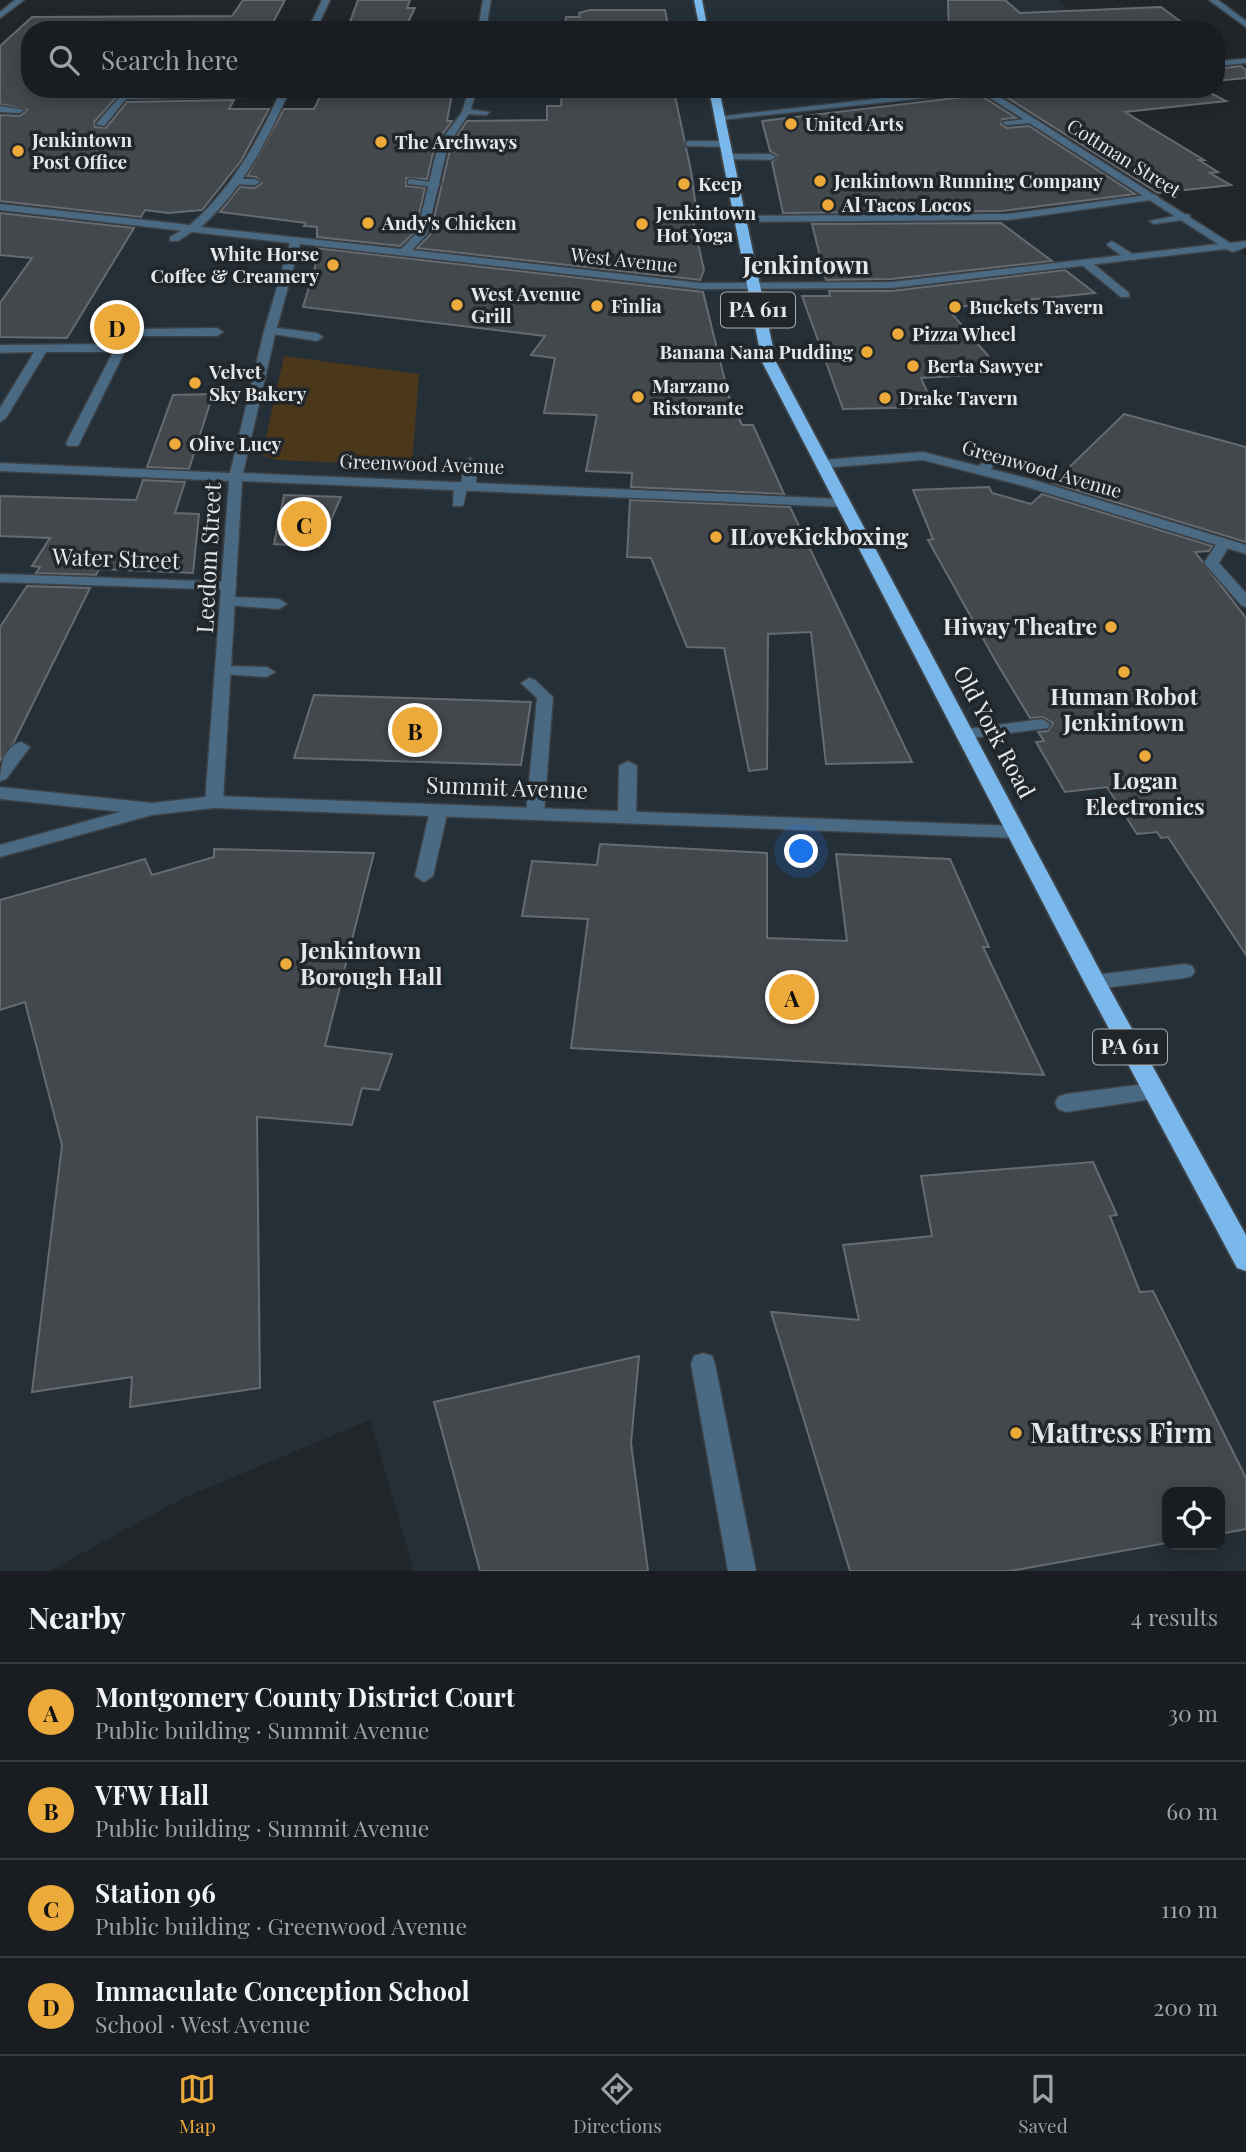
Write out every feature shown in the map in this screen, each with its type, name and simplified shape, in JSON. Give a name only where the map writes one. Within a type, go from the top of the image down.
[{"type":"highway","points":[[698,0],[702,21]]},
{"type":"highway","name":"Old York Road","points":[[716,98],[769,362],[1095,982],[1246,1260]]},
{"type":"street","points":[[0,16],[20,0]]},
{"type":"street","points":[[316,21],[326,0]]},
{"type":"street","points":[[484,21],[487,0]]},
{"type":"street","points":[[1213,0],[1246,25]]},
{"type":"street","points":[[1225,63],[1246,61]]},
{"type":"street","points":[[101,124],[121,98]]},
{"type":"street","points":[[174,239],[209,215],[234,182],[282,98]]},
{"type":"street","points":[[403,253],[422,233],[436,184],[443,145],[474,98]]},
{"type":"street","points":[[720,117],[905,98]]},
{"type":"street","name":"Cottman Street","points":[[996,98],[1246,256]]},
{"type":"street","points":[[0,109],[20,110]]},
{"type":"street","points":[[466,112],[486,112]]},
{"type":"street","points":[[1007,122],[1031,120]]},
{"type":"street","points":[[689,144],[771,157]]},
{"type":"street","points":[[443,145],[464,145]]},
{"type":"street","points":[[234,182],[255,182]]},
{"type":"street","points":[[411,182],[436,184]]},
{"type":"street","points":[[740,219],[1009,217],[1154,197]]},
{"type":"street","name":"West Avenue","points":[[0,207],[701,286],[892,285],[1246,244]]},
{"type":"street","points":[[1154,222],[1186,217]]},
{"type":"street","name":"Leedom Street","points":[[214,802],[230,602],[236,476],[296,241]]},
{"type":"street","points":[[1112,244],[1132,258]]},
{"type":"street","points":[[1086,264],[1125,295]]},
{"type":"street","points":[[73,443],[132,328],[217,332]]},
{"type":"street","points":[[271,331],[317,337]]},
{"type":"street","points":[[0,418],[43,348]]},
{"type":"street","points":[[0,349],[124,348]]},
{"type":"street","name":"Greenwood Avenue","points":[[822,464],[923,456],[982,470],[1246,550]]},
{"type":"street","points":[[982,470],[994,458]]},
{"type":"street","points":[[458,503],[470,462]]},
{"type":"street","name":"Greenwood Avenue","points":[[0,467],[842,503]]},
{"type":"street","points":[[1224,543],[1211,563],[1246,602]]},
{"type":"street","name":"Water Street","points":[[0,578],[123,587],[230,586]]},
{"type":"street","points":[[230,602],[279,604]]},
{"type":"street","points":[[224,671],[267,672]]},
{"type":"street","points":[[529,683],[545,697],[535,814]]},
{"type":"street","points":[[966,734],[1042,724]]},
{"type":"street","points":[[0,775],[22,747]]},
{"type":"street","points":[[627,817],[628,766]]},
{"type":"street","points":[[0,793],[152,809]]},
{"type":"street","name":"Summit Avenue","points":[[0,852],[152,809],[214,802],[1017,832]]},
{"type":"street","points":[[424,876],[439,810]]},
{"type":"street","points":[[1095,982],[1185,971]]},
{"type":"street","points":[[1066,1103],[1153,1091]]},
{"type":"street","points":[[703,1364],[742,1571]]},
{"type":"shaded area","points":[[487,0],[1057,0],[1082,21],[484,21]]},
{"type":"shaded area","points":[[411,98],[998,98],[1246,255],[1246,1571],[414,1571],[370,1420],[181,1499],[50,1571],[0,1571],[0,185],[27,163],[234,182],[321,184]]},
{"type":"shaded area","points":[[284,356],[419,374],[412,466],[276,460],[262,455]]},
{"type":"building","points":[[243,0],[285,0],[274,21],[28,21],[32,17],[232,16]]},
{"type":"building","points":[[358,0],[410,0],[407,8],[415,8],[408,21],[350,21]]},
{"type":"building","points":[[948,0],[1005,0],[1020,13],[1161,7],[1180,21],[949,21]]},
{"type":"building","points":[[590,10],[665,10],[667,21],[566,21],[566,17],[580,17],[579,13]]},
{"type":"building","points":[[21,27],[21,98],[116,98],[94,122],[95,127],[106,128],[127,102],[234,100],[229,109],[269,109],[241,161],[202,210],[168,213],[145,210],[141,217],[0,201],[0,115],[20,116],[27,110],[0,104],[0,46]]},
{"type":"building","points":[[1241,66],[1246,70],[1246,78],[1225,80],[1225,68]]},
{"type":"building","points":[[320,98],[451,98],[447,121],[452,121],[435,144],[427,179],[406,178],[406,186],[425,188],[415,232],[400,246],[317,237],[317,227],[304,226],[306,223],[220,212],[240,187],[255,188],[262,183],[256,177],[247,176],[284,109],[314,109]]},
{"type":"building","points":[[561,98],[675,98],[691,171],[697,216],[692,216],[704,270],[700,280],[417,248],[430,235],[450,150],[464,151],[471,146],[465,140],[455,139],[467,121],[547,120],[547,106],[561,106]]},
{"type":"building","points":[[955,98],[985,98],[1016,118],[1002,119],[1001,124],[1007,128],[1029,126],[1135,194],[1002,211],[783,213],[772,162],[778,156],[770,151],[762,121]]},
{"type":"building","points":[[1008,98],[1220,98],[1226,101],[1125,112],[1204,160],[1199,160],[1218,172],[1210,173],[1231,185],[1158,193]]},
{"type":"building","points":[[0,213],[134,228],[67,338],[0,337],[0,303],[32,258],[0,255]]},
{"type":"building","points":[[1001,223],[1052,261],[892,279],[826,280],[812,224]]},
{"type":"building","points":[[316,248],[703,292],[729,397],[742,425],[753,425],[784,494],[631,487],[632,473],[586,471],[597,415],[544,413],[555,358],[531,355],[545,336],[303,307],[315,267]]},
{"type":"building","points":[[1065,270],[1095,293],[947,308],[1003,373],[921,378],[934,407],[843,409],[802,296],[830,296],[829,291],[892,291]]},
{"type":"building","points":[[213,394],[189,469],[147,467],[173,395]]},
{"type":"building","points":[[1124,414],[1246,447],[1246,542],[1053,483]]},
{"type":"building","points":[[143,480],[185,482],[175,513],[199,514],[193,573],[99,569],[96,575],[36,573],[40,567],[32,566],[50,538],[0,536],[0,496],[136,500]]},
{"type":"building","points":[[989,487],[992,493],[1031,504],[1042,494],[1212,546],[1209,551],[1195,552],[1246,618],[1246,955],[1168,837],[1161,838],[1157,832],[1137,834],[1107,787],[1065,792],[1036,742],[1044,741],[1038,732],[1048,731],[1053,723],[1043,717],[1030,718],[995,660],[928,540],[933,539],[913,490]]},
{"type":"building","points":[[284,495],[341,497],[319,547],[274,544]]},
{"type":"building","points":[[630,500],[790,507],[912,762],[826,764],[811,632],[768,634],[767,769],[749,771],[724,648],[687,647],[651,558],[627,557]]},
{"type":"building","points":[[27,586],[90,588],[14,742],[0,761],[0,627]]},
{"type":"building","points":[[314,695],[531,702],[521,765],[294,758]]},
{"type":"building","points":[[600,844],[767,853],[767,938],[847,941],[836,854],[950,859],[989,947],[983,947],[1044,1075],[571,1048],[588,919],[522,916],[532,861],[597,865]]},
{"type":"building","points":[[214,849],[374,853],[325,1046],[392,1054],[379,1090],[362,1088],[352,1125],[257,1117],[260,1388],[130,1407],[132,1377],[32,1392],[62,1145],[25,1002],[0,1010],[0,900],[145,859],[152,875],[214,857]]},
{"type":"building","name":"Mattress Firm","points":[[1093,1162],[1117,1215],[1110,1216],[1140,1292],[1153,1291],[1246,1478],[1246,1529],[1225,1533],[1225,1487],[1162,1487],[1162,1544],[1010,1571],[850,1571],[771,1312],[859,1320],[843,1245],[932,1236],[921,1176]]},
{"type":"building","points":[[639,1356],[631,1443],[648,1571],[480,1571],[434,1402]]},
{"type":"place","name":"United Arts","points":[[791,124]]},
{"type":"place","name":"The Archways","points":[[381,142]]},
{"type":"place","name":"Jenkintown Post Office","points":[[18,151]]},
{"type":"place","name":"Jenkintown Running Company","points":[[820,181]]},
{"type":"place","name":"Keep","points":[[684,184]]},
{"type":"place","name":"Al Tacos Locos","points":[[828,205]]},
{"type":"place","name":"Andy's Chicken","points":[[368,223]]},
{"type":"place","name":"Jenkintown Hot Yoga","points":[[642,224]]},
{"type":"place","name":"White Horse Coffee & Creamery","points":[[333,265]]},
{"type":"place","name":"West Avenue Grill","points":[[457,305]]},
{"type":"place","name":"Finlia","points":[[597,306]]},
{"type":"place","name":"Buckets Tavern","points":[[955,307]]},
{"type":"place","name":"Immaculate Conception School","points":[[117,327]]},
{"type":"place","name":"Pizza Wheel","points":[[898,334]]},
{"type":"place","name":"Banana Nana Pudding","points":[[867,352]]},
{"type":"place","name":"Berta Sawyer","points":[[913,366]]},
{"type":"place","name":"Velvet Sky Bakery","points":[[195,383]]},
{"type":"place","name":"Marzano Ristorante","points":[[638,397]]},
{"type":"place","name":"Drake Tavern","points":[[885,398]]},
{"type":"place","name":"Olive Lucy","points":[[175,444]]},
{"type":"place","name":"Station 96","points":[[304,524]]},
{"type":"place","name":"ILoveKickboxing","points":[[716,537]]},
{"type":"place","name":"Hiway Theatre","points":[[1111,627]]},
{"type":"place","name":"Human Robot Jenkintown","points":[[1124,672]]},
{"type":"place","name":"VFW Hall","points":[[415,730]]},
{"type":"place","name":"Logan Electronics","points":[[1145,756]]},
{"type":"place","name":"Jenkintown Borough Hall","points":[[286,964]]},
{"type":"place","name":"Montgomery County District Court","points":[[792,997]]},
{"type":"place","name":"Mattress Firm","points":[[1016,1433]]},
{"type":"district","name":"Jenkintown","points":[[806,266]]}]
